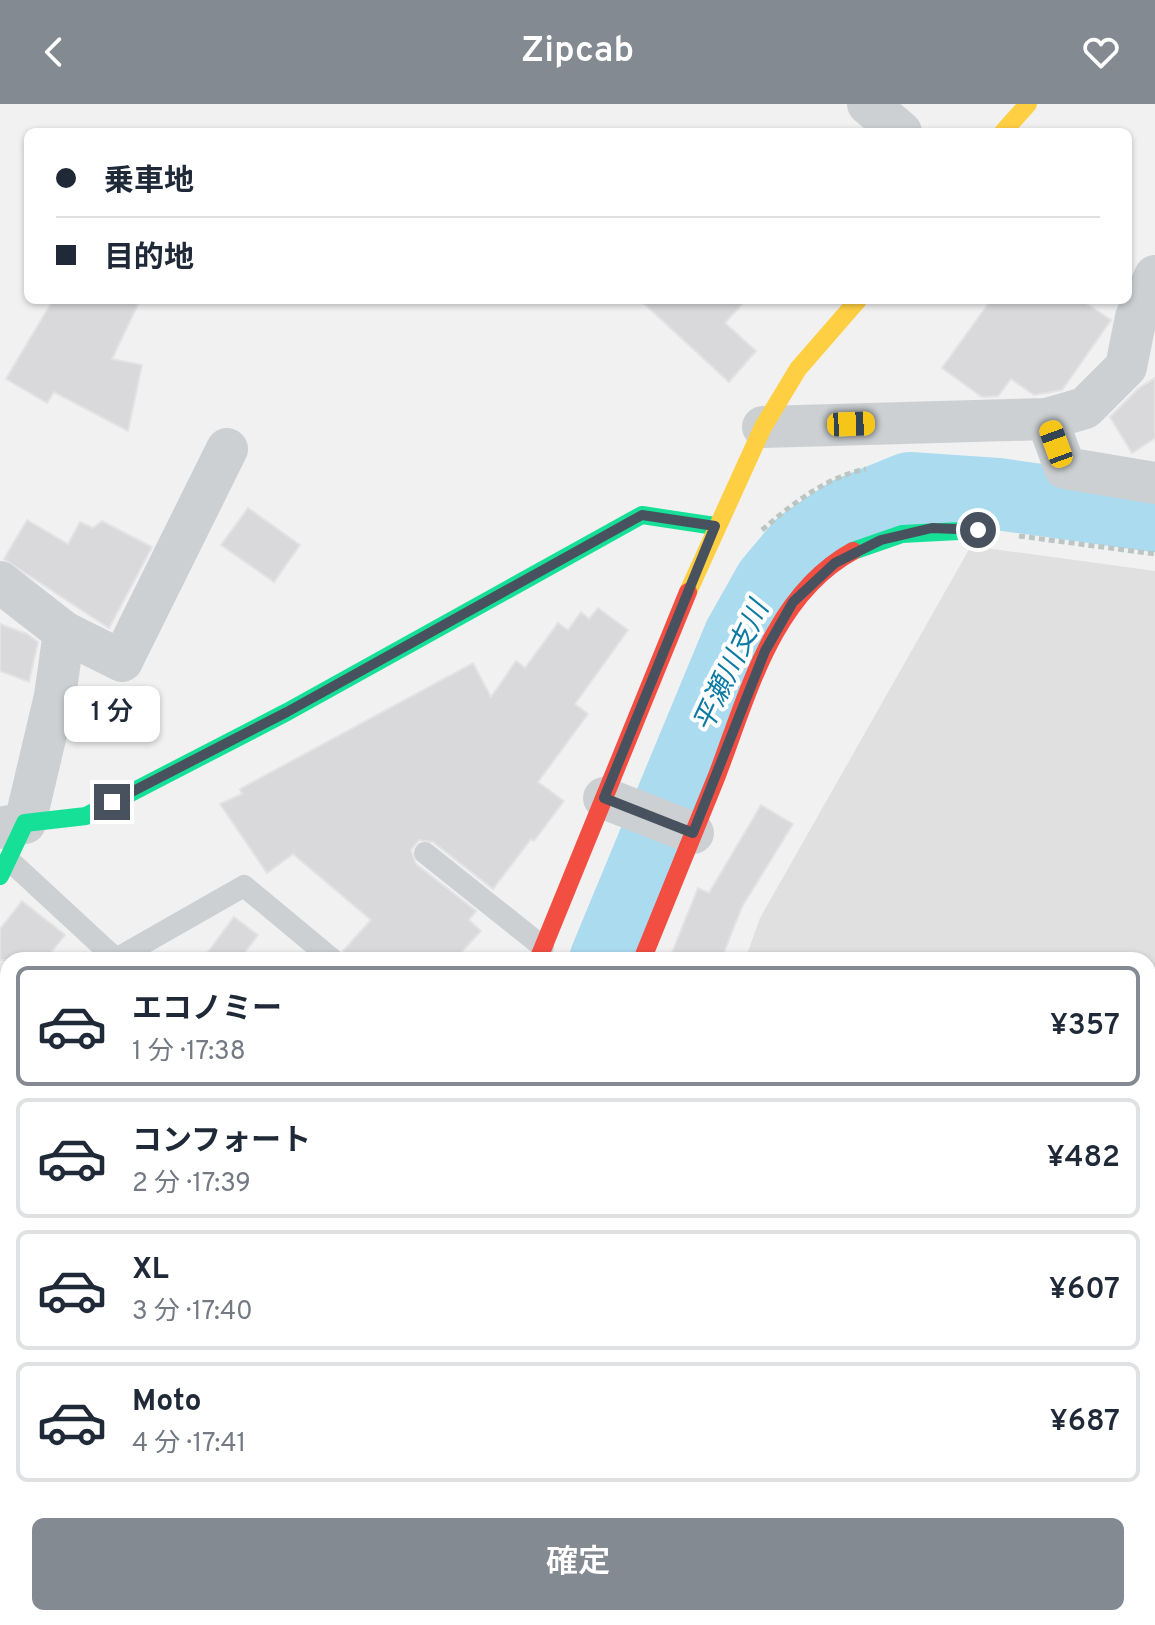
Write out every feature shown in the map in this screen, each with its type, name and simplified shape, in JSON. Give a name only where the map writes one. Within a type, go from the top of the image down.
[{"type":"street","points":[[868,104],[896,128]]},
{"type":"street","points":[[1007,128],[1028,104]]},
{"type":"street","points":[[763,427],[1047,419],[1085,408],[1141,358],[1136,317],[1155,276]]},
{"type":"street","points":[[541,952],[621,805],[715,526],[763,427],[798,369],[855,304]]},
{"type":"street","points":[[1047,419],[1065,468],[1155,483]]},
{"type":"street","points":[[0,582],[64,632],[122,661],[227,449]]},
{"type":"street","points":[[7,851],[86,816],[287,712],[642,515],[715,526]]},
{"type":"street","points":[[645,952],[686,830],[765,651],[793,602],[835,563],[881,540],[932,528],[978,530]]},
{"type":"street","points":[[7,851],[55,696],[64,632]]},
{"type":"street","points":[[621,805],[686,830]]},
{"type":"lane","points":[[7,851],[109,952]]},
{"type":"lane","points":[[425,853],[538,952]]},
{"type":"lane","points":[[128,952],[244,886],[323,952]]},
{"type":"path","points":[[757,535],[790,506],[846,473],[875,467]]},
{"type":"path","points":[[978,530],[1155,554]]},
{"type":"shaded area","points":[[971,546],[1155,571],[1155,952],[748,952],[760,918]]},
{"type":"building","points":[[51,304],[138,304],[112,359],[142,365],[128,431],[54,392],[47,403],[6,379]]},
{"type":"building","points":[[644,304],[742,304],[725,323],[756,351],[729,382]]},
{"type":"building","points":[[988,304],[1087,304],[1111,320],[1062,390],[1034,395],[1011,379],[998,396],[982,397],[942,368]]},
{"type":"building","points":[[1155,378],[1155,438],[1132,453],[1110,417],[1139,388]]},
{"type":"building","points":[[248,508],[300,545],[274,582],[221,545]]},
{"type":"building","points":[[27,520],[68,544],[80,522],[93,528],[102,521],[152,547],[109,628],[4,559]]},
{"type":"building","points":[[598,608],[628,630],[575,704],[588,714],[538,782],[564,801],[534,841],[531,839],[493,889],[433,842],[419,840],[411,850],[416,864],[476,911],[469,920],[481,931],[461,952],[343,952],[371,920],[293,854],[267,873],[220,804],[242,794],[240,789],[473,663],[491,697],[516,661],[525,668],[558,623],[568,630],[581,612],[589,619]]},
{"type":"building","points":[[0,624],[27,634],[38,642],[29,682],[0,671]]},
{"type":"building","points":[[761,805],[793,824],[742,907],[724,952],[672,952],[698,888],[709,893]]},
{"type":"building","points":[[22,901],[65,935],[51,952],[0,952],[0,929]]},
{"type":"building","points":[[234,917],[258,935],[245,952],[208,952]]},
{"type":"waterway","name":"平瀬川支川","points":[[608,952],[739,637],[770,582],[802,544],[848,513],[909,488],[998,494],[1155,516]]},
{"type":"traffic: fast","points":[[0,876],[25,823],[86,816],[287,712],[642,515],[715,526]]},
{"type":"traffic: fast","points":[[853,551],[902,534],[978,530]]},
{"type":"traffic: slow","points":[[1007,128],[1028,104]]},
{"type":"traffic: slow","points":[[688,592],[763,427],[798,369],[855,304]]},
{"type":"traffic: jam","points":[[645,952],[765,651],[801,594],[825,570],[853,551]]},
{"type":"traffic: jam","points":[[541,952],[688,592]]},
{"type":"route","points":[[112,802],[287,712],[642,515],[715,526],[604,798],[693,833],[765,651],[793,602],[835,563],[881,540],[932,528],[978,530]]}]
